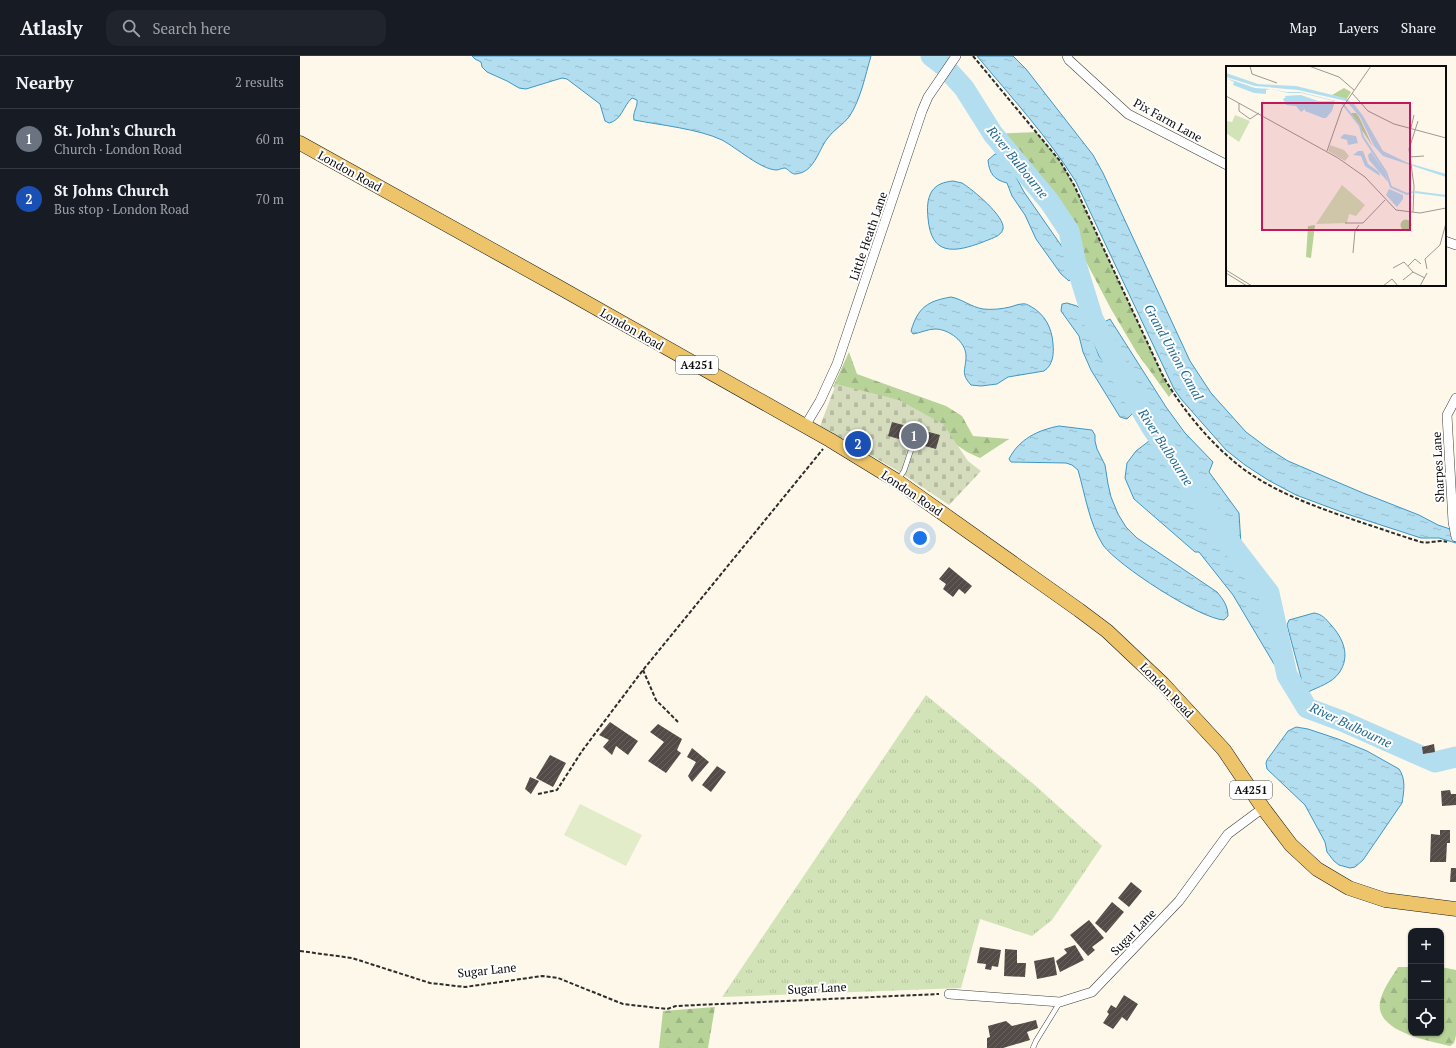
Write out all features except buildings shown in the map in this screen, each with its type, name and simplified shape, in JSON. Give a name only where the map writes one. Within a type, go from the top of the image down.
[{"type":"main road","name":"London Road","points":[[300,143],[806,426],[897,481],[1107,631],[1163,684],[1224,750],[1263,808],[1291,845],[1317,869],[1349,888],[1385,900],[1456,909]]},
{"type":"street","name":"Pix Farm Lane","points":[[1067,56],[1069,60],[1128,114],[1226,164]]},
{"type":"street","name":"Little Heath Lane","points":[[806,426],[820,401],[837,364],[922,111],[928,97],[954,58]]},
{"type":"street","points":[[1446,241],[1456,245]]},
{"type":"street","name":"Sharpes Lane","points":[[1456,398],[1447,415],[1453,473],[1453,522],[1456,537]]},
{"type":"street","name":"Sugar Lane","points":[[949,994],[1060,1002],[1092,992],[1179,901],[1228,834],[1263,808]]},
{"type":"lane","points":[[897,481],[904,471],[911,450]]},
{"type":"lane","points":[[1033,1048],[1060,1002]]},
{"type":"path","points":[[973,56],[1060,161],[1074,185],[1162,374],[1172,392],[1212,440],[1230,458],[1251,475],[1300,500],[1331,512],[1423,542],[1444,541]]},
{"type":"path","points":[[538,794],[557,790],[582,751],[643,670],[830,440]]},
{"type":"path","points":[[643,670],[656,700],[678,722]]},
{"type":"path","name":"Sugar Lane","points":[[300,951],[352,958],[430,983],[465,987],[542,976],[558,978],[623,1004],[667,1009],[676,1006],[949,994]]},
{"type":"green space","points":[[1036,132],[1060,161],[1074,185],[1172,393],[1169,397],[1137,353],[1111,309],[1083,256],[1049,201],[993,134]]},
{"type":"green space","points":[[849,352],[857,374],[946,406],[962,416],[973,436],[1009,439],[980,458],[967,452],[913,415],[871,398],[833,387]]},
{"type":"green space","points":[[836,384],[899,400],[943,424],[968,461],[981,471],[949,505],[898,471],[820,426]]},
{"type":"green space","points":[[926,695],[1036,786],[1102,846],[1052,920],[1032,936],[980,919],[961,988],[722,997]]},
{"type":"green space","points":[[580,804],[642,835],[626,866],[564,835]]},
{"type":"green space","points":[[1398,967],[1408,967],[1408,1034],[1395,1028],[1386,1021],[1381,1012],[1380,1002],[1385,988]]},
{"type":"green space","points":[[1444,968],[1456,970],[1456,1035],[1454,1043],[1450,1046],[1413,1036],[1444,1036]]},
{"type":"green space","points":[[715,1007],[708,1048],[659,1048],[663,1011]]},
{"type":"water","points":[[472,56],[871,56],[860,95],[849,117],[829,136],[811,166],[801,173],[795,174],[785,168],[776,170],[763,166],[722,140],[713,136],[691,130],[634,120],[637,100],[632,98],[620,116],[609,123],[605,121],[600,104],[567,79],[562,78],[526,89],[519,88],[487,72],[482,67],[481,62]]},
{"type":"water","name":"Grand Union Canal","points":[[977,56],[1013,56],[1026,69],[1093,155],[1103,173],[1190,361],[1211,393],[1246,432],[1288,461],[1419,515],[1438,525],[1456,531],[1456,543],[1439,538],[1421,538],[1347,514],[1296,495],[1268,480],[1226,450],[1174,389],[1076,182],[1054,149]]},
{"type":"water","points":[[995,154],[1001,155],[1009,164],[1024,192],[1065,251],[1074,275],[1069,281],[1061,274],[1036,239],[1025,215],[1012,196],[1007,183],[996,178],[991,172],[988,160]]},
{"type":"water","points":[[953,181],[967,186],[994,211],[1003,224],[1003,229],[1000,234],[972,246],[963,248],[946,248],[939,245],[934,239],[930,230],[928,201],[932,191],[938,185]]},
{"type":"water","points":[[951,297],[959,299],[974,307],[983,309],[1000,309],[1024,304],[1035,309],[1044,317],[1051,332],[1053,352],[1052,359],[1047,369],[1044,371],[1008,377],[997,384],[981,386],[971,385],[964,371],[966,356],[965,351],[960,341],[956,337],[946,331],[935,329],[913,334],[911,331],[917,316],[925,306]]},
{"type":"water","points":[[1067,303],[1077,306],[1082,311],[1099,356],[1111,372],[1129,405],[1132,414],[1127,419],[1120,417],[1091,370],[1083,352],[1079,336],[1061,311],[1062,304]]},
{"type":"water","points":[[1110,319],[1166,407],[1185,433],[1213,462],[1209,472],[1239,513],[1241,545],[1185,470],[1147,411],[1102,323]]},
{"type":"water","points":[[1059,426],[1092,430],[1095,435],[1097,449],[1105,465],[1111,497],[1118,514],[1126,527],[1137,538],[1217,592],[1227,609],[1228,616],[1224,620],[1197,611],[1160,590],[1111,554],[1103,545],[1094,527],[1078,470],[1072,465],[1066,463],[1011,462],[1009,459],[1013,452],[1030,436]]},
{"type":"water","points":[[1153,438],[1200,509],[1259,590],[1266,605],[1281,668],[1277,669],[1233,595],[1199,552],[1195,552],[1134,499],[1125,478],[1127,463],[1136,451]]},
{"type":"water","points":[[1314,613],[1319,614],[1326,619],[1335,630],[1342,641],[1345,654],[1343,667],[1339,673],[1325,684],[1308,692],[1304,689],[1287,625],[1289,620]]},
{"type":"water","points":[[1296,727],[1308,729],[1338,739],[1367,751],[1399,769],[1403,777],[1404,785],[1402,803],[1363,860],[1355,867],[1350,868],[1339,865],[1334,861],[1327,852],[1325,842],[1305,805],[1267,769],[1267,760],[1288,731]]},
{"type":"waterway","name":"River Bulbourne","points":[[931,56],[944,66],[964,88],[993,134],[1049,201],[1069,231],[1076,264],[1093,319],[1123,379],[1152,428],[1222,532],[1269,593],[1287,675],[1307,708],[1342,721],[1435,762],[1456,757]]},
{"type":"place","name":"St. John's Church","points":[[914,436]]},
{"type":"place","name":"St Johns Church","points":[[858,444]]}]
